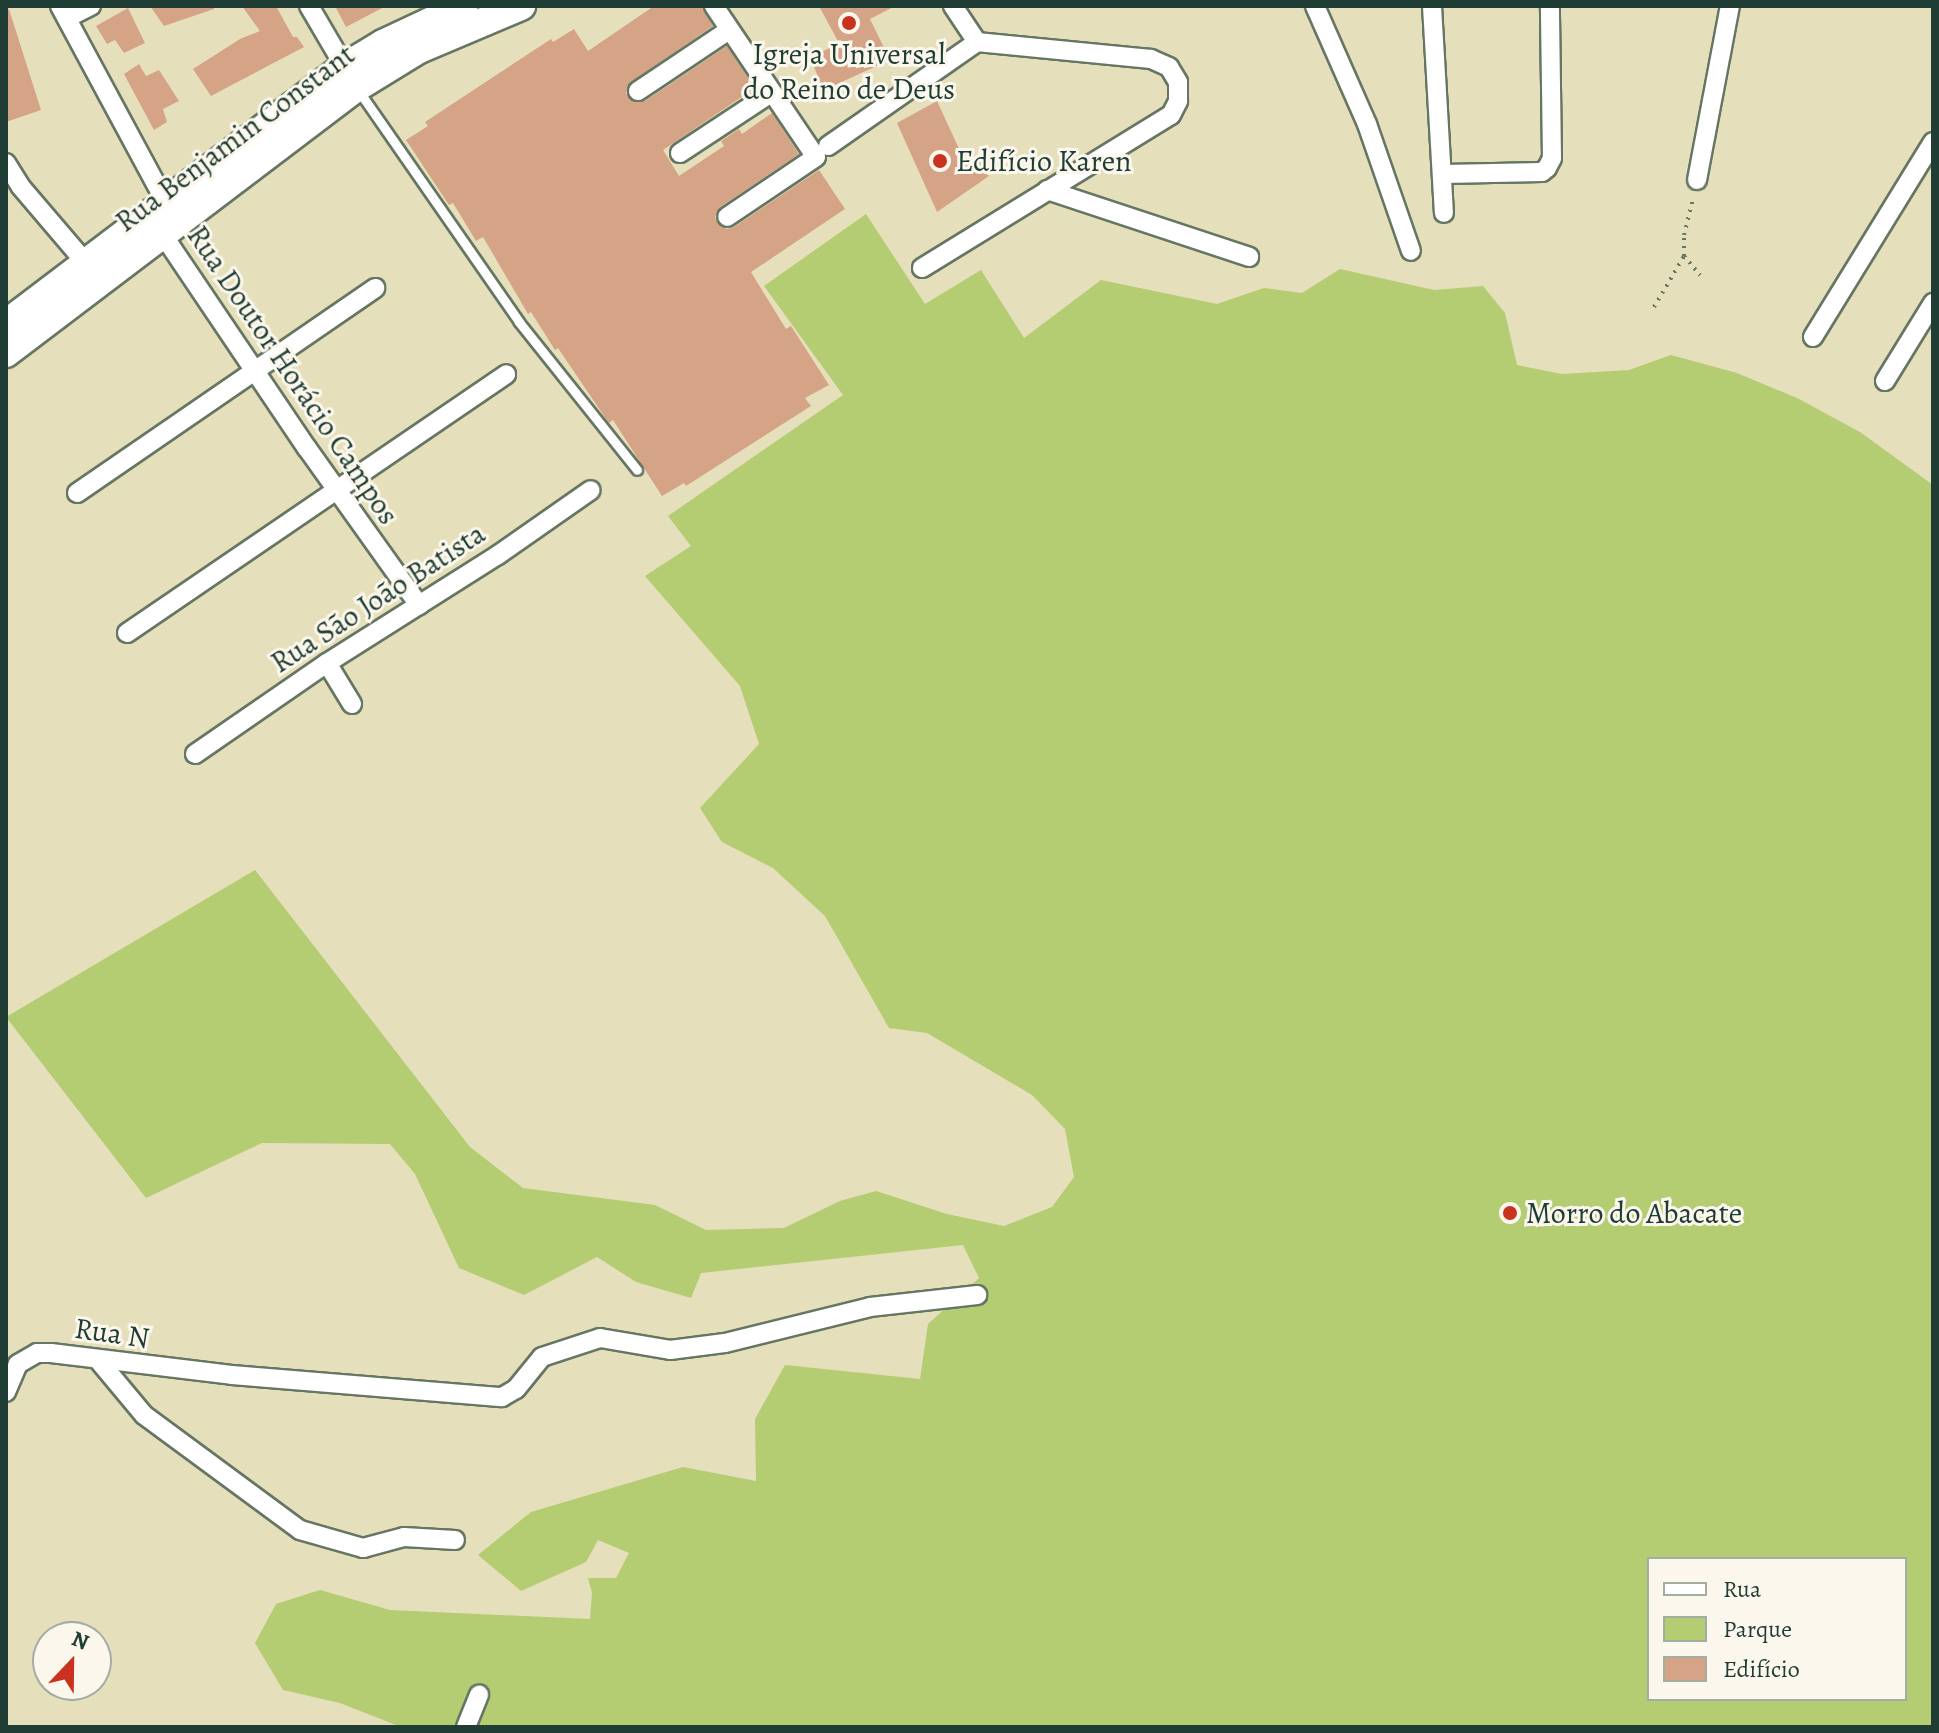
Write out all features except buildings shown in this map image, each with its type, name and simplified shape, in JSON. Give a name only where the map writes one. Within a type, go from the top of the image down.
[{"type":"main road","name":"Rua Benjamin Constant","points":[[6,324],[86,263],[159,217],[351,77],[383,44],[464,6]]},
{"type":"main road","name":"Rua Benjamin Constant","points":[[351,77],[521,6]]},
{"type":"main road","name":"Rua Benjamin Constant","points":[[6,353],[159,217]]},
{"type":"street","points":[[64,12],[91,6]]},
{"type":"street","points":[[309,6],[351,77]]},
{"type":"street","points":[[714,6],[816,157],[727,217]]},
{"type":"street","points":[[953,6],[977,42]]},
{"type":"street","points":[[1315,6],[1367,124],[1411,251]]},
{"type":"street","points":[[1432,6],[1444,213]]},
{"type":"street","points":[[1444,174],[1542,172],[1547,168],[1552,158],[1550,6]]},
{"type":"street","points":[[1697,180],[1730,6]]},
{"type":"street","name":"Rua Doutor Horácio Campos","points":[[64,12],[159,217],[336,490],[419,605]]},
{"type":"street","points":[[638,91],[729,30]]},
{"type":"street","points":[[828,146],[977,42],[1151,59],[1169,67],[1178,82],[1178,101],[1171,115],[922,268]]},
{"type":"street","points":[[680,153],[771,93]]},
{"type":"street","points":[[1813,337],[1933,142]]},
{"type":"street","points":[[6,163],[21,187],[86,263]]},
{"type":"street","points":[[1047,190],[1249,257]]},
{"type":"street","points":[[77,493],[375,288]]},
{"type":"street","points":[[1885,381],[1933,303]]},
{"type":"street","points":[[127,633],[506,374]]},
{"type":"street","name":"Rua São João Batista","points":[[195,754],[327,663],[591,490]]},
{"type":"street","points":[[327,663],[352,704]]},
{"type":"street","name":"Rua N","points":[[6,1392],[18,1364],[37,1353],[232,1375],[502,1397],[516,1389],[542,1357],[600,1338],[670,1350],[725,1343],[870,1307],[977,1295]]},
{"type":"street","points":[[99,1361],[144,1415],[300,1530],[363,1548],[404,1537],[455,1540]]},
{"type":"street","points":[[466,1727],[479,1695]]},
{"type":"lane","points":[[351,77],[519,322],[637,470]]},
{"type":"path","points":[[1654,307],[1684,256],[1684,235],[1697,180]]},
{"type":"path","points":[[1684,256],[1700,275]]},
{"type":"green space","points":[[866,214],[925,304],[981,270],[1024,338],[1101,280],[1217,304],[1264,288],[1302,293],[1340,269],[1434,290],[1483,286],[1505,313],[1517,365],[1562,374],[1629,370],[1671,355],[1737,373],[1797,398],[1860,432],[1933,485],[1933,1727],[401,1727],[340,1703],[283,1690],[255,1643],[276,1604],[320,1590],[390,1610],[590,1619],[592,1593],[588,1578],[616,1578],[629,1553],[598,1540],[586,1562],[521,1591],[478,1555],[531,1512],[683,1467],[756,1481],[755,1419],[785,1365],[920,1379],[928,1324],[979,1278],[963,1245],[701,1273],[691,1298],[636,1282],[597,1257],[524,1295],[459,1268],[415,1174],[390,1144],[262,1143],[146,1198],[6,1017],[255,870],[470,1147],[523,1188],[655,1205],[706,1230],[784,1228],[840,1201],[876,1191],[947,1214],[1004,1226],[1052,1207],[1074,1177],[1065,1129],[1032,1095],[927,1033],[889,1028],[825,916],[773,868],[722,842],[700,808],[759,744],[740,686],[645,576],[691,546],[668,516],[843,395],[764,286]]},
{"type":"place","name":"Igreja Universal do Reino de Deus","points":[[849,23]]},
{"type":"place","name":"Edifício Karen","points":[[940,161]]},
{"type":"place","name":"Morro do Abacate","points":[[1510,1213]]}]
